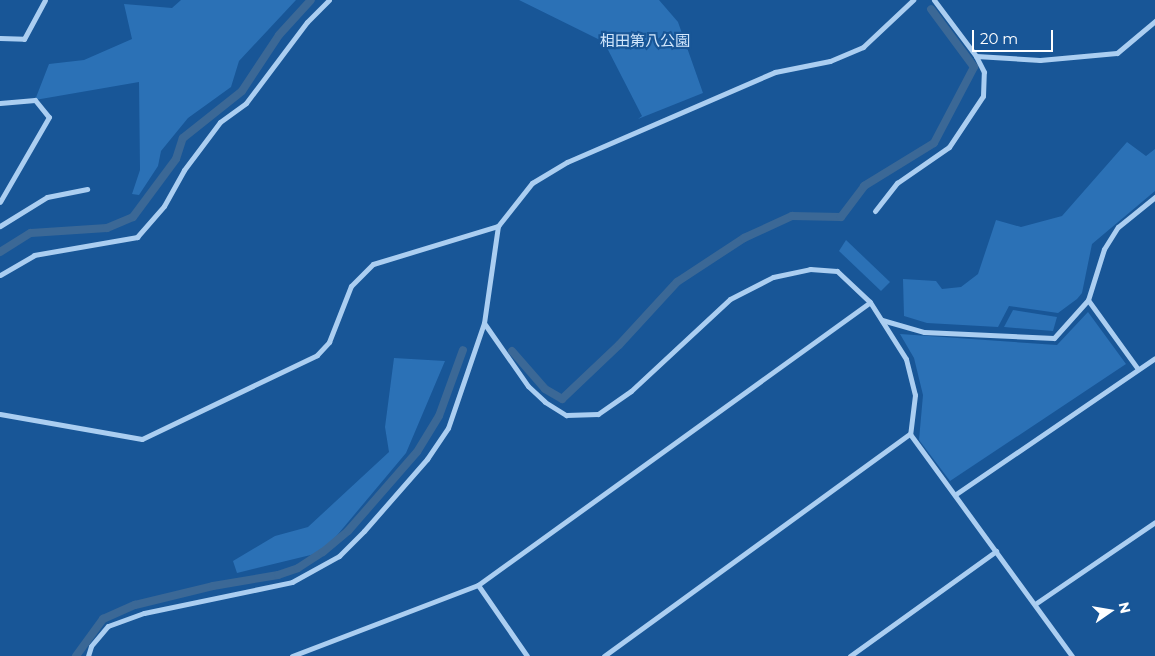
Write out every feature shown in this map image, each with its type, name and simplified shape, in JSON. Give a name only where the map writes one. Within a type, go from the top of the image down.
[{"type":"street","points":[[0,38],[24,39],[45,0]]},
{"type":"street","points":[[0,274],[34,255],[137,237],[164,206],[184,170],[220,122],[246,103],[307,22],[329,0]]},
{"type":"street","points":[[88,656],[91,646],[108,626],[144,613],[292,582],[339,556],[427,459],[448,428],[484,323],[498,226],[532,183],[567,162],[775,72],[830,61],[863,48],[914,0]]},
{"type":"street","points":[[874,211],[897,183],[949,147],[983,96],[984,72],[976,56],[934,0]]},
{"type":"street","points":[[976,56],[1040,60],[1116,53],[1155,21]]},
{"type":"street","points":[[0,103],[35,100],[48,117],[0,202]]},
{"type":"street","points":[[0,226],[47,197],[87,189]]},
{"type":"street","points":[[881,319],[924,332],[1054,338],[1088,300],[1104,249],[1118,227],[1155,197]]},
{"type":"street","points":[[0,414],[142,439],[317,355],[329,342],[351,286],[373,264],[498,226]]},
{"type":"street","points":[[484,323],[528,386],[545,402],[566,415],[598,414],[630,391],[730,299],[773,277],[810,269],[837,271],[870,302],[906,359],[915,395],[910,434],[956,494],[1072,656]]},
{"type":"street","points":[[1088,300],[1138,369]]},
{"type":"street","points":[[292,656],[478,586],[870,302]]},
{"type":"street","points":[[956,494],[1155,358]]},
{"type":"street","points":[[604,656],[910,434]]},
{"type":"street","points":[[1036,604],[1155,522]]},
{"type":"street","points":[[850,656],[996,551]]},
{"type":"street","points":[[478,586],[527,656]]},
{"type":"green space","points":[[181,0],[296,0],[239,61],[231,87],[188,118],[161,151],[158,166],[139,195],[132,194],[140,170],[139,82],[35,100],[49,64],[84,60],[132,39],[124,4],[172,8]]},
{"type":"green space","name":"相田第八公園","points":[[519,0],[659,0],[678,22],[703,93],[638,119],[642,116],[604,42]]},
{"type":"green space","points":[[1127,142],[1146,156],[1155,149],[1155,191],[1092,244],[1082,293],[1077,299],[1058,313],[1009,306],[998,327],[927,323],[904,316],[903,279],[936,281],[942,289],[961,287],[978,274],[996,220],[1021,227],[1062,216]]},
{"type":"green space","points":[[846,240],[890,282],[881,291],[839,251]]},
{"type":"green space","points":[[1013,310],[1057,317],[1053,331],[1004,327]]},
{"type":"green space","points":[[1088,312],[1126,364],[950,481],[919,440],[923,395],[914,358],[900,334],[1057,345]]},
{"type":"green space","points":[[394,358],[445,361],[406,453],[323,552],[237,573],[233,561],[275,536],[308,527],[389,452],[385,427]]},
{"type":"waterway","points":[[0,252],[31,233],[107,228],[133,217],[176,159],[183,138],[242,91],[279,35],[311,0]]},
{"type":"waterway","points":[[512,351],[545,389],[562,399],[619,345],[677,282],[744,238],[792,216],[841,217],[864,186],[934,143],[974,67],[931,9]]},
{"type":"waterway","points":[[76,656],[103,619],[135,605],[213,586],[278,575],[298,568],[323,552],[348,531],[417,452],[439,416],[463,350]]}]
